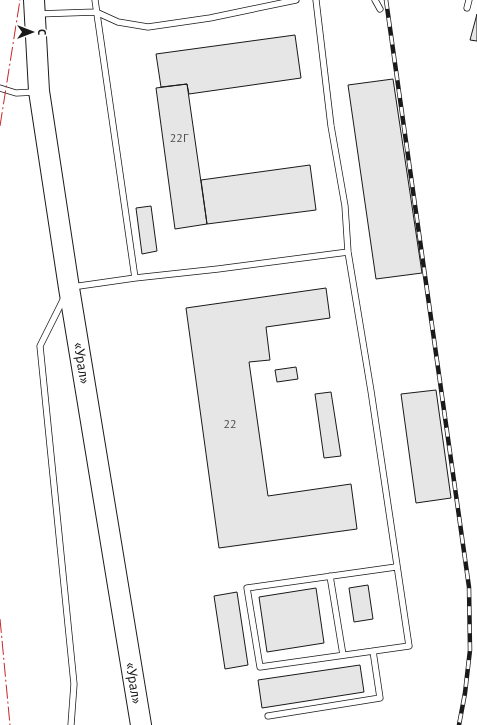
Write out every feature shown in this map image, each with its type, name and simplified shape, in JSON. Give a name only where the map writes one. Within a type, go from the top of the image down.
[{"type":"highway","name":"«Урал»","points":[[35,7],[39,91],[69,288],[141,725]]},
{"type":"lane","points":[[95,0],[135,278]]},
{"type":"lane","points":[[35,7],[96,12],[118,22],[148,27],[210,18],[296,0]]},
{"type":"lane","points":[[316,0],[331,126],[345,206],[348,252],[374,407],[408,646],[260,667],[247,588],[396,567]]},
{"type":"lane","points":[[375,0],[380,9]]},
{"type":"lane","points":[[467,8],[469,0]]},
{"type":"lane","points":[[0,88],[16,93],[39,91]]},
{"type":"lane","points":[[71,725],[74,684],[40,346],[69,288],[135,278],[348,252]]},
{"type":"lane","points":[[330,576],[343,655]]},
{"type":"lane","points":[[268,716],[380,698],[373,651]]},
{"type":"building","points":[[477,14],[477,41],[470,40]]},
{"type":"building","points":[[295,35],[301,78],[189,94],[187,84],[161,87],[156,54]]},
{"type":"building","points":[[393,79],[422,273],[376,279],[348,85]]},
{"type":"building","points":[[187,84],[207,224],[175,229],[156,88]]},
{"type":"building","points":[[310,165],[316,210],[207,224],[201,180]]},
{"type":"building","points":[[151,206],[157,251],[142,254],[136,208]]},
{"type":"building","points":[[326,288],[330,318],[266,327],[270,360],[249,362],[268,496],[351,484],[357,529],[219,548],[186,308]]},
{"type":"building","points":[[296,367],[298,379],[277,382],[275,370]]},
{"type":"building","points":[[436,390],[451,498],[416,503],[401,394]]},
{"type":"building","points":[[331,392],[341,456],[324,458],[315,394]]},
{"type":"building","points":[[368,585],[373,619],[354,622],[349,588]]},
{"type":"building","points":[[316,588],[324,643],[267,652],[259,597]]},
{"type":"building","points":[[237,592],[248,665],[225,669],[214,596]]},
{"type":"building","points":[[360,665],[364,692],[262,708],[258,680]]},
{"type":"railway","points":[[386,0],[469,587],[470,650],[465,693],[459,725]]},
{"type":"power","points":[[0,126],[20,0]]},
{"type":"power","points":[[0,619],[10,725]]}]
